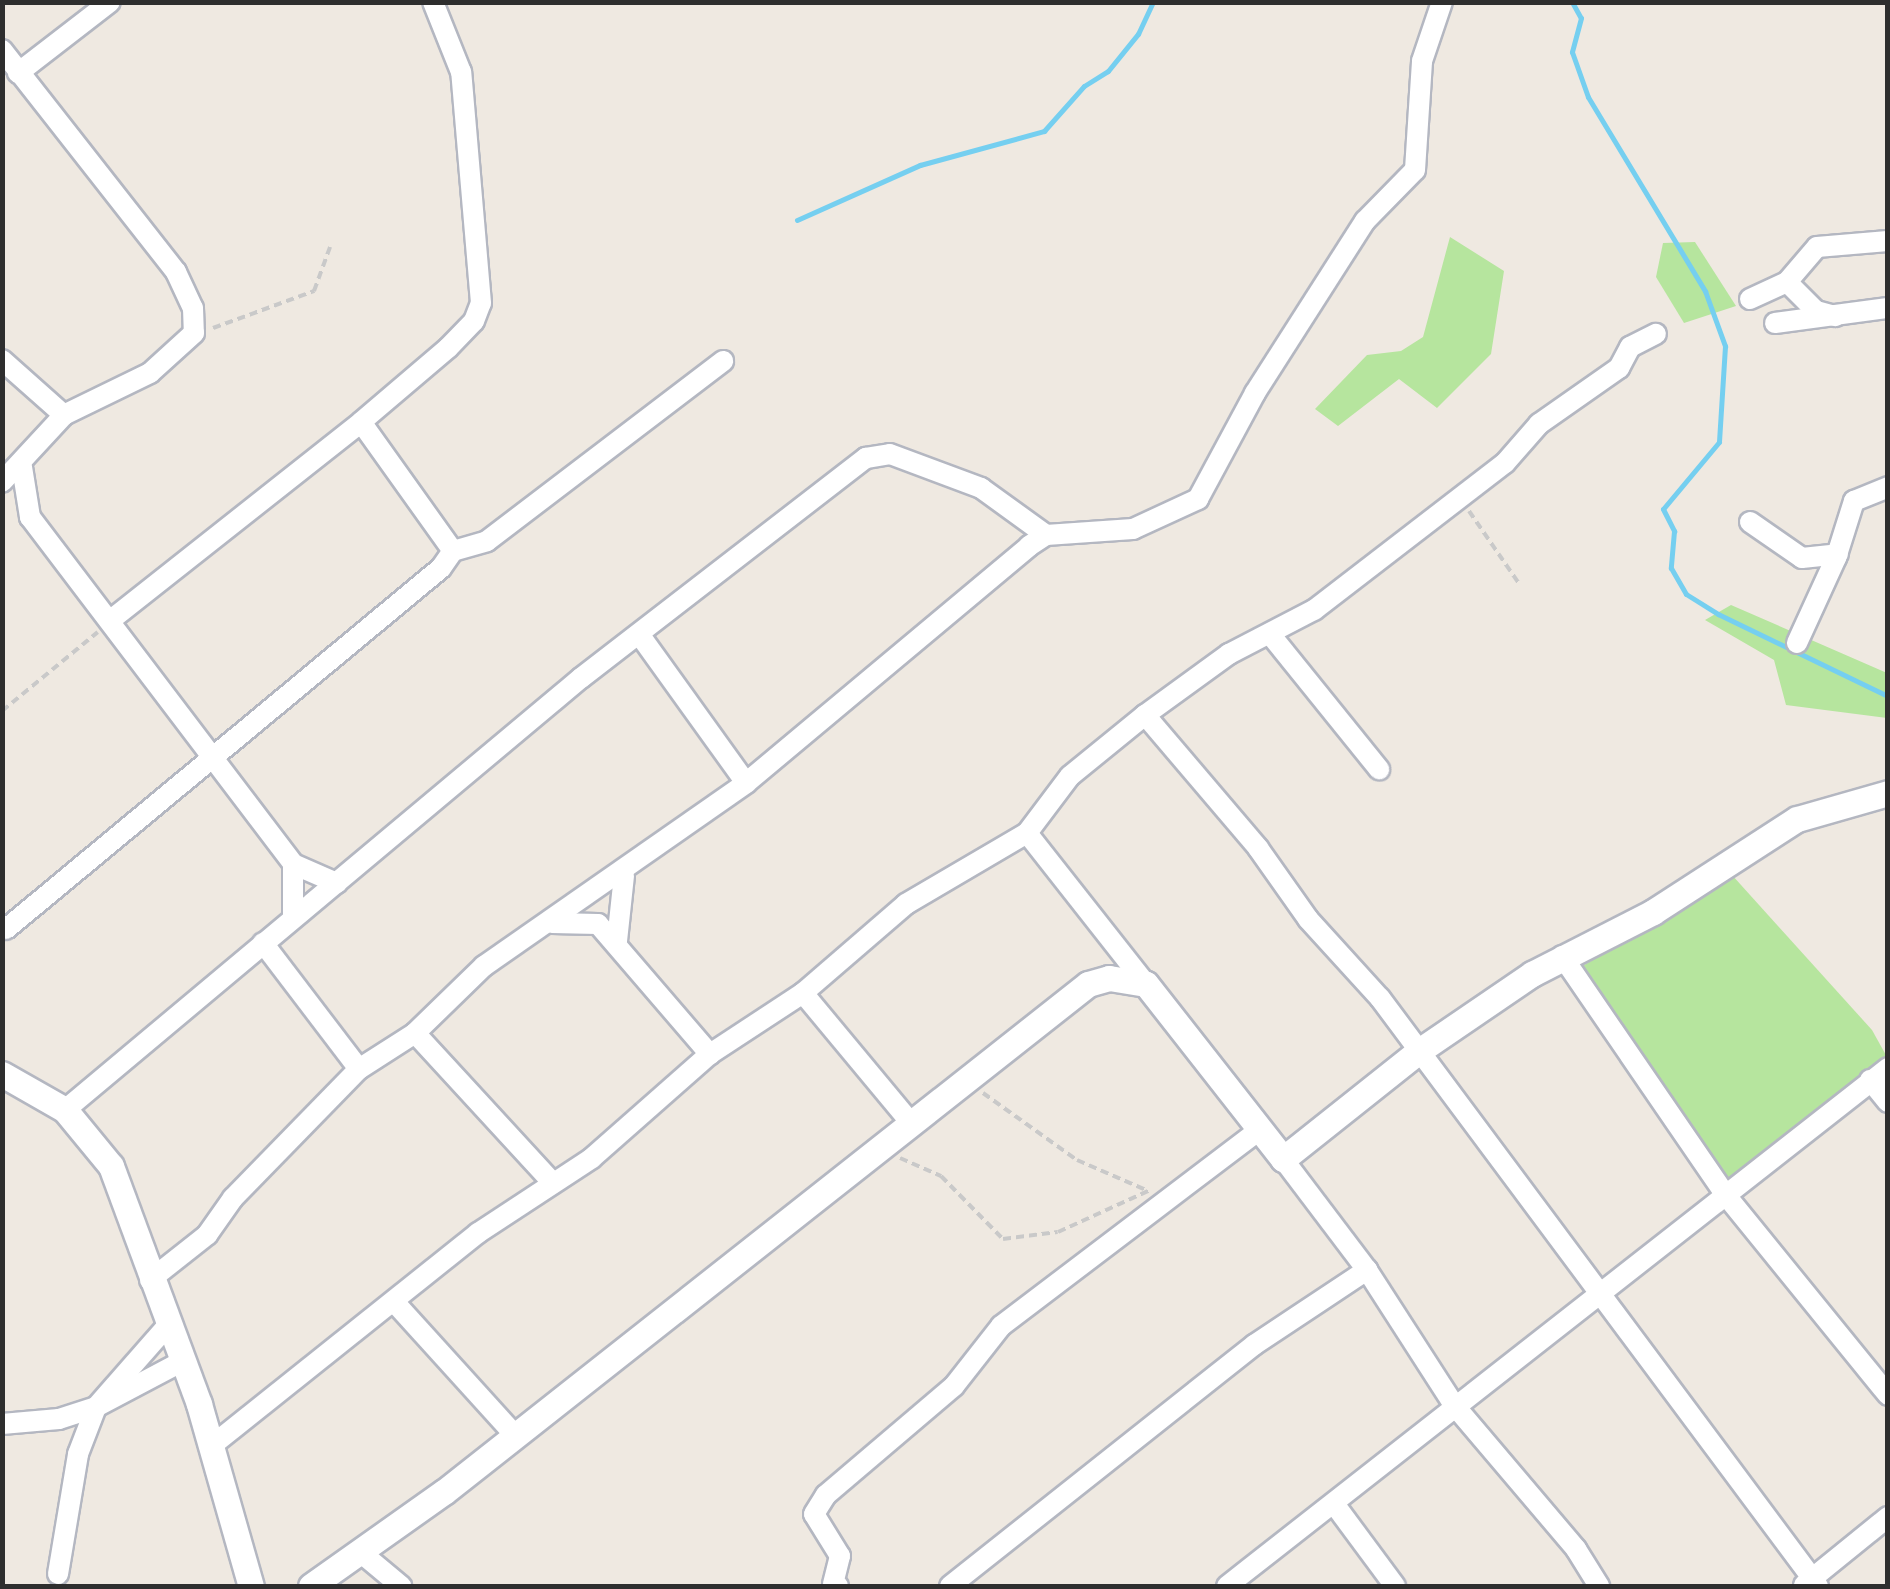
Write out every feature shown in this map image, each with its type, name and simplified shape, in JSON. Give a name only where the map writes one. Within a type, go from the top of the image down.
[{"type":"street","points":[[18,73],[110,2]]},
{"type":"street","points":[[112,619],[362,422],[474,321],[481,303],[461,72],[433,2]]},
{"type":"street","points":[[64,1110],[639,634],[866,458],[890,454],[981,488],[1046,536],[1105,536],[1158,521],[1198,499],[1255,393],[1355,236],[1389,191],[1415,170],[1422,61],[1442,2]]},
{"type":"street","points":[[2,50],[176,272],[193,308],[194,332],[160,366],[64,415],[22,466],[2,482]]},
{"type":"street","points":[[1750,300],[1788,282],[1817,247],[1888,240]]},
{"type":"street","points":[[1788,282],[1816,311],[1842,316]]},
{"type":"street","points":[[1775,323],[1888,308]]},
{"type":"street","points":[[210,1447],[550,1180],[592,1158],[710,1054],[803,993],[946,874],[1027,833],[1070,776],[1146,715],[1229,654],[1314,610],[1461,498],[1539,424],[1619,368],[1630,347],[1656,334]]},
{"type":"street","points":[[2,360],[64,415]]},
{"type":"street","points":[[6,929],[209,756],[441,568],[452,551],[486,541],[723,360]]},
{"type":"street","points":[[362,422],[452,551]]},
{"type":"street","points":[[22,466],[30,517]]},
{"type":"street","points":[[1797,642],[1838,554],[1857,496],[1888,487]]},
{"type":"street","points":[[2,505],[30,517],[112,619],[209,756],[293,864],[337,882]]},
{"type":"street","points":[[1750,522],[1802,558],[1838,554]]},
{"type":"street","points":[[150,1280],[207,1235],[233,1198],[359,1069],[414,1033],[484,966],[624,874],[746,784],[1046,536]]},
{"type":"street","points":[[639,634],[746,784]]},
{"type":"street","points":[[1270,634],[1379,769]]},
{"type":"street","points":[[1146,715],[1420,1051],[1811,1584],[1888,1517]]},
{"type":"street","points":[[1283,1159],[1420,1051],[1562,956],[1654,912],[1797,820],[1888,793]]},
{"type":"street","points":[[1027,833],[1367,1270],[1454,1406],[1576,1549],[1600,1586]]},
{"type":"street","points":[[293,864],[293,917]]},
{"type":"street","points":[[617,941],[624,874]]},
{"type":"street","points":[[545,924],[598,924],[617,941],[710,1054]]},
{"type":"street","points":[[262,943],[359,1069]]},
{"type":"street","points":[[1562,956],[1724,1193],[1888,1395]]},
{"type":"street","points":[[312,1586],[444,1492],[512,1432],[1088,984],[1109,978],[1146,984]]},
{"type":"street","points":[[803,993],[911,1124]]},
{"type":"street","points":[[414,1033],[550,1180]]},
{"type":"street","points":[[2,1074],[64,1110],[112,1166],[150,1280],[183,1361],[251,1586]]},
{"type":"street","points":[[1228,1586],[1879,1074],[1888,1102]]},
{"type":"street","points":[[838,1586],[832,1584],[840,1556],[814,1514],[826,1495],[954,1386],[1001,1326],[1258,1130]]},
{"type":"street","points":[[950,1586],[1254,1345],[1367,1270]]},
{"type":"street","points":[[396,1304],[512,1432]]},
{"type":"street","points":[[58,1574],[78,1454],[96,1407],[168,1325]]},
{"type":"street","points":[[2,1424],[59,1419],[96,1407],[183,1361]]},
{"type":"street","points":[[1335,1505],[1395,1586]]},
{"type":"street","points":[[359,1551],[401,1586]]},
{"type":"path","points":[[194,332],[314,291],[330,247]]},
{"type":"path","points":[[1461,498],[1520,585]]},
{"type":"path","points":[[2,712],[45,682],[112,619]]},
{"type":"path","points":[[966,1082],[1077,1160],[1146,1190],[1179,1194]]},
{"type":"path","points":[[872,1150],[940,1176],[1003,1239],[1058,1232],[1146,1190]]},
{"type":"green space","points":[[1450,237],[1504,271],[1491,354],[1437,408],[1399,379],[1338,426],[1315,409],[1367,355],[1401,351],[1423,337]]},
{"type":"green space","points":[[1695,242],[1736,306],[1684,323],[1656,277],[1663,243]]},
{"type":"green space","points":[[1731,605],[1887,673],[1887,718],[1786,705],[1774,660],[1705,620]]},
{"type":"green space","points":[[1732,875],[1872,1030],[1887,1057],[1748,1181],[1729,1180],[1673,1114],[1576,970]]},
{"type":"waterway","points":[[797,220],[920,165],[1044,131],[1084,86],[1108,71],[1138,34],[1153,2]]},
{"type":"waterway","points":[[1572,2],[1581,18],[1572,52],[1588,97],[1705,291],[1725,346],[1719,442],[1663,509],[1674,531],[1671,568],[1686,594],[1718,614],[1888,696]]}]
